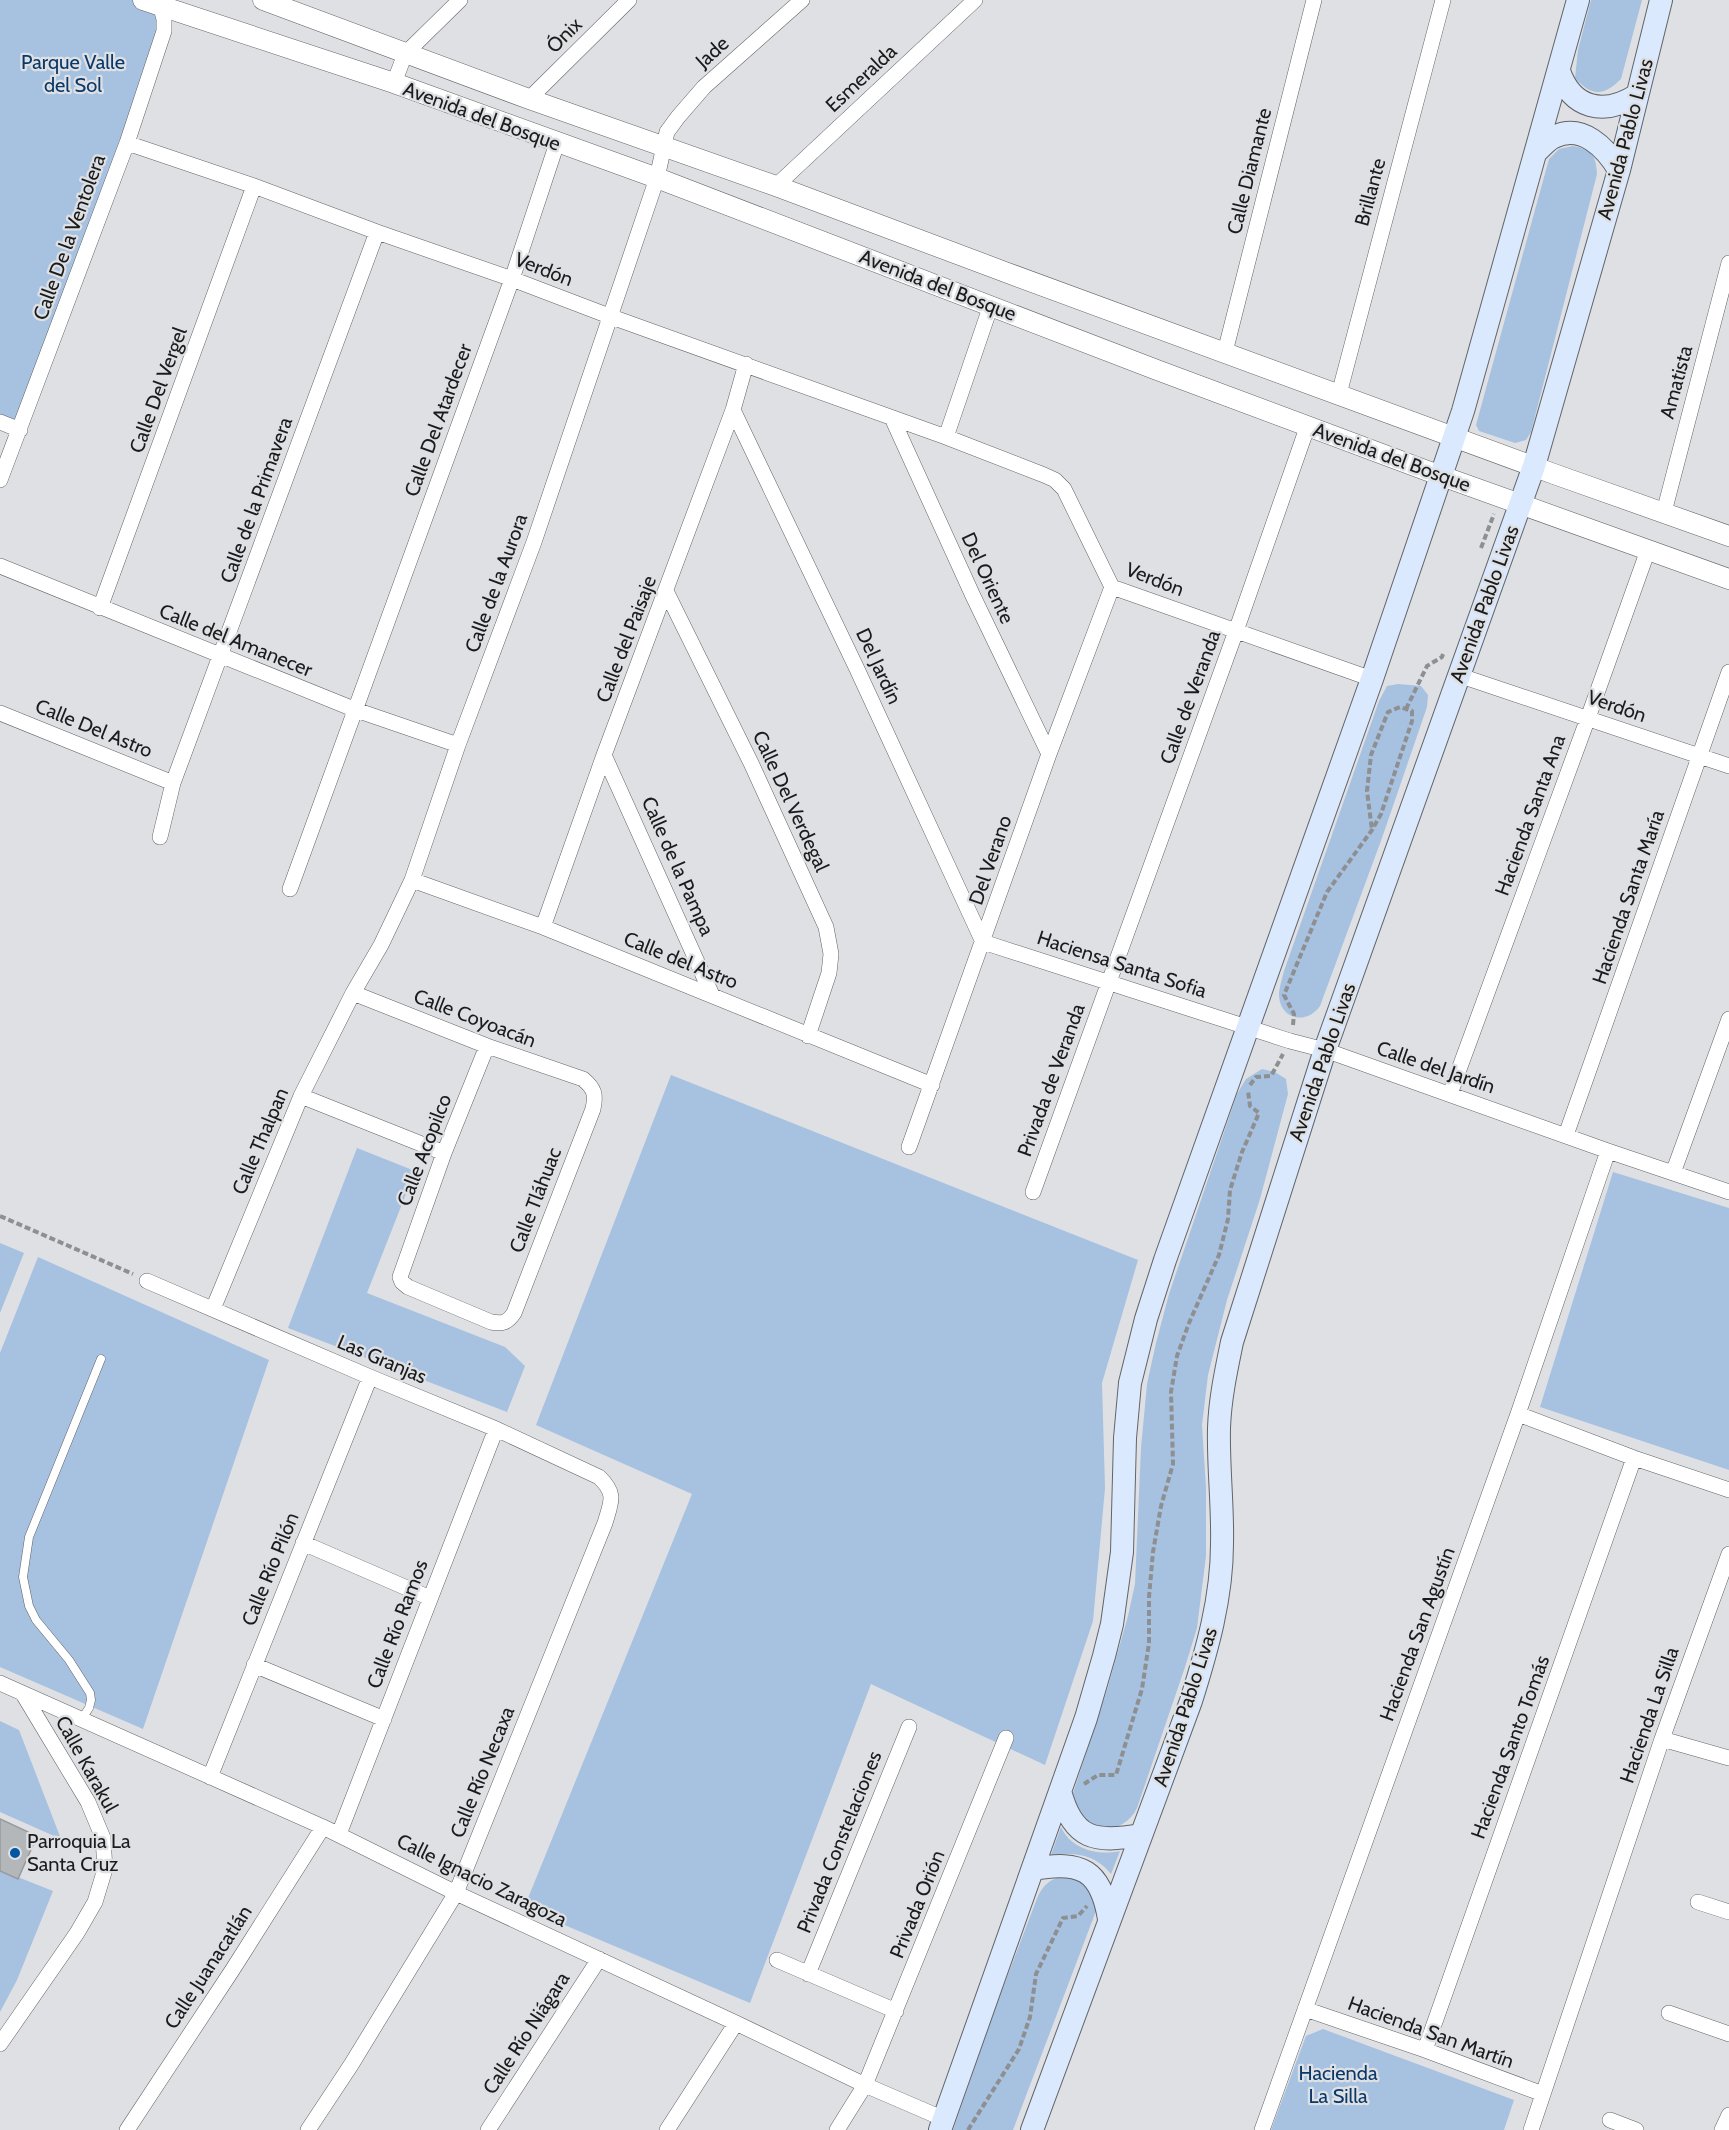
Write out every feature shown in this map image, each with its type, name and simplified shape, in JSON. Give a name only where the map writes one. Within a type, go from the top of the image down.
[{"type":"main road","points":[[1141,1835],[1105,1838],[1083,1832],[1070,1819],[1071,1793],[1092,1698],[1113,1624],[1122,1552],[1127,1410],[1136,1355],[1165,1260],[1442,476],[1463,411],[1578,0]]},
{"type":"main road","name":"Avenida Pablo Livas","points":[[1032,2130],[1191,1701],[1210,1637],[1216,1610],[1222,1545],[1219,1429],[1223,1384],[1232,1342],[1325,1050],[1534,466],[1619,170],[1661,0]]},
{"type":"main road","points":[[1559,71],[1569,93],[1588,105],[1614,106],[1637,95]]},
{"type":"main road","points":[[1536,152],[1555,136],[1574,134],[1595,141],[1603,147],[1619,170]]},
{"type":"main road","points":[[942,2125],[1033,1869],[1071,1793]]},
{"type":"main road","points":[[1033,1869],[1067,1866],[1089,1874],[1103,1891],[1110,1919]]},
{"type":"street","name":"Avenida del Bosque","points":[[263,0],[289,4],[405,54],[776,186],[1454,437],[1729,536]]},
{"type":"street","points":[[394,83],[405,54],[460,0]]},
{"type":"street","name":"Ónix","points":[[529,99],[629,0]]},
{"type":"street","name":"Jade","points":[[657,178],[663,146],[668,132],[678,117],[704,87],[802,0]]},
{"type":"street","name":"Esmeralda","points":[[776,186],[975,0]]},
{"type":"street","name":"Calle Diamante","points":[[1225,352],[1314,0]]},
{"type":"street","name":"Brillante","points":[[1339,394],[1443,0]]},
{"type":"street","name":"Avenida del Bosque","points":[[154,2],[394,83],[657,178],[1442,476],[1517,512],[1648,550],[1729,579]]},
{"type":"street","name":"Calle De la Ventolera","points":[[0,480],[127,143],[164,31],[164,20],[154,2]]},
{"type":"street","name":"Verdón","points":[[127,143],[512,279],[946,437],[1055,480],[1064,489],[1112,587],[1372,679]]},
{"type":"street","name":"Calle Del Atardecer","points":[[290,889],[512,279],[557,143]]},
{"type":"street","name":"Calle de la Aurora","points":[[353,993],[381,945],[412,880],[458,745],[534,543],[657,178]]},
{"type":"street","name":"Calle Del Vergel","points":[[100,608],[254,186]]},
{"type":"street","name":"Calle de la Primavera","points":[[160,837],[173,783],[376,232]]},
{"type":"street","name":"Amatista","points":[[1664,512],[1729,263]]},
{"type":"street","points":[[946,437],[991,305]]},
{"type":"street","name":"Calle del Paisaje","points":[[543,927],[604,755],[733,410],[746,364]]},
{"type":"street","name":"Del Jardín","points":[[733,410],[984,942]]},
{"type":"street","name":"Del Oriente","points":[[892,418],[973,596],[1049,754]]},
{"type":"street","points":[[0,422],[20,430]]},
{"type":"street","name":"Calle de Veranda","points":[[1108,983],[1308,425]]},
{"type":"street","name":"Hacienda Santa Ana","points":[[1450,1094],[1648,550]]},
{"type":"street","name":"Calle del Amanecer","points":[[0,566],[356,710],[458,745]]},
{"type":"street","name":"Del Verano","points":[[909,1147],[984,942],[1049,754],[1112,587]]},
{"type":"street","name":"Calle Del Verdegal","points":[[666,591],[751,763],[826,927],[831,954],[829,974],[807,1035]]},
{"type":"street","name":"Hacienda Santa María","points":[[1566,1135],[1729,672]]},
{"type":"street","name":"Verdón","points":[[1458,675],[1729,766]]},
{"type":"street","name":"Calle Del Astro","points":[[0,712],[173,783]]},
{"type":"street","name":"Calle de la Pampa","points":[[604,755],[712,995]]},
{"type":"street","name":"Calle del Astro","points":[[412,880],[543,927],[932,1085]]},
{"type":"street","name":"Haciensa Santa Sofia","points":[[984,942],[1249,1026]]},
{"type":"street","name":"Privada de Veranda","points":[[1033,1192],[1108,983]]},
{"type":"street","name":"Calle Coyoacán","points":[[353,993],[487,1046],[583,1079]]},
{"type":"street","name":"Calle Thalpan","points":[[213,1309],[301,1096],[353,993]]},
{"type":"street","points":[[1673,1173],[1729,1019]]},
{"type":"street","name":"Calle del Jardín","points":[[1249,1026],[1290,1041],[1325,1050],[1729,1192]]},
{"type":"street","name":"Calle Acopilco","points":[[402,1269],[444,1153],[487,1046]]},
{"type":"street","name":"Calle Tláhuac","points":[[402,1269],[402,1282],[408,1287],[491,1322],[501,1324],[508,1321],[514,1312],[593,1110],[596,1097],[592,1087],[583,1079]]},
{"type":"street","points":[[301,1096],[444,1153]]},
{"type":"street","name":"Hacienda San Agustín","points":[[1262,2130],[1518,1414],[1608,1151]]},
{"type":"street","name":"Las Granjas","points":[[147,1281],[496,1429],[600,1477]]},
{"type":"street","name":"Calle Río Pilón","points":[[210,1776],[370,1377]]},
{"type":"street","points":[[1518,1414],[1634,1458],[1729,1490]]},
{"type":"street","name":"Calle Río Ramos","points":[[339,1834],[496,1429]]},
{"type":"street","name":"Hacienda Santo Tomás","points":[[1425,2050],[1634,1458]]},
{"type":"street","name":"Calle Río Necaxa","points":[[308,2130],[351,2065],[456,1893],[605,1523],[612,1499],[610,1487],[600,1477]]},
{"type":"street","points":[[303,1543],[430,1598]]},
{"type":"street","name":"Hacienda La Silla","points":[[1531,2130],[1662,1739],[1729,1554]]},
{"type":"street","points":[[254,1665],[384,1719]]},
{"type":"street","name":"Calle Ignacio Zaragoza","points":[[0,1683],[339,1834],[456,1893],[865,2085],[942,2125]]},
{"type":"street","name":"Calle Karakul","points":[[0,2044],[77,1933],[95,1902],[105,1869],[103,1838],[88,1802],[23,1694]]},
{"type":"street","name":"Privada Constelaciones","points":[[808,1974],[909,1727]]},
{"type":"street","name":"Privada Orión","points":[[837,2130],[865,2085],[1006,1738]]},
{"type":"street","points":[[1662,1739],[1729,1758]]},
{"type":"street","name":"Calle Juanacatlán","points":[[127,2130],[323,1827]]},
{"type":"street","points":[[1698,1902],[1729,1912]]},
{"type":"street","name":"Calle Río Niágara","points":[[488,2130],[599,1959]]},
{"type":"street","points":[[777,1960],[896,2011]]},
{"type":"street","name":"Hacienda San Martín","points":[[1305,2009],[1543,2094]]},
{"type":"street","points":[[1669,2013],[1729,2034]]},
{"type":"street","points":[[667,2130],[736,2023]]},
{"type":"street","points":[[1722,2130],[1729,2115]]},
{"type":"street","points":[[1610,2120],[1636,2130]]},
{"type":"lane","points":[[81,1720],[91,1700],[90,1693],[69,1660],[36,1620],[29,1606],[23,1577],[29,1537],[101,1359]]},
{"type":"path","points":[[1477,558],[1493,514],[1517,512]]},
{"type":"path","points":[[1406,709],[1427,666],[1442,657],[1446,646]]},
{"type":"path","points":[[1071,1793],[1098,1775],[1116,1775],[1142,1689],[1149,1643],[1149,1597],[1154,1552],[1161,1506],[1173,1464],[1171,1392],[1177,1356],[1219,1255],[1228,1220],[1230,1190],[1242,1152],[1259,1113],[1250,1106],[1247,1088],[1256,1077],[1271,1076],[1290,1041],[1294,1014],[1284,995],[1299,956],[1327,892],[1372,830],[1381,814],[1412,721],[1412,711],[1400,706],[1388,712],[1371,755],[1367,791],[1372,830]]},
{"type":"path","points":[[0,1216],[147,1281]]},
{"type":"path","points":[[968,2130],[1019,2049],[1030,2018],[1036,1974],[1063,1918],[1078,1916],[1087,1908],[1087,1898]]},
{"type":"green space","name":"Parque Valle del Sol","points":[[0,0],[143,0],[164,19],[20,430],[0,422]]},
{"type":"green space","points":[[1591,0],[1642,0],[1621,79],[1608,89],[1597,92],[1586,88],[1575,78],[1578,50]]},
{"type":"green space","points":[[1573,146],[1585,149],[1592,154],[1596,162],[1597,174],[1531,432],[1526,440],[1515,443],[1479,431],[1476,425],[1549,159],[1559,149]]},
{"type":"green space","points":[[1398,684],[1421,686],[1428,695],[1427,707],[1320,1006],[1308,1016],[1295,1017],[1284,1010],[1279,995],[1284,971],[1379,701],[1387,686]]},
{"type":"green space","points":[[1262,1069],[1275,1072],[1286,1079],[1288,1094],[1260,1199],[1227,1300],[1208,1375],[1202,1425],[1206,1488],[1206,1556],[1197,1628],[1137,1808],[1129,1819],[1120,1825],[1109,1828],[1098,1827],[1088,1823],[1080,1815],[1073,1793],[1107,1690],[1135,1584],[1141,1448],[1147,1384],[1169,1294],[1237,1094],[1246,1079]]},
{"type":"green space","points":[[671,1075],[1138,1260],[1102,1383],[1105,1488],[1093,1621],[1045,1765],[871,1684],[750,2003],[524,1908],[692,1494],[536,1425]]},
{"type":"green space","points":[[357,1148],[415,1171],[367,1293],[505,1347],[525,1366],[507,1412],[288,1328]]},
{"type":"green space","points":[[1613,1172],[1729,1208],[1729,1470],[1540,1407]]},
{"type":"green space","points":[[0,1243],[24,1253],[0,1313]]},
{"type":"green space","points":[[38,1257],[269,1360],[143,1729],[0,1667],[0,1353]]},
{"type":"green space","points":[[0,1721],[19,1730],[61,1839],[0,1812]]},
{"type":"green space","points":[[1061,1827],[1065,1835],[1078,1846],[1102,1852],[1120,1851],[1111,1874],[1092,1858],[1077,1854],[1051,1855]]},
{"type":"green space","points":[[0,1870],[53,1891],[17,1980],[0,2012]]},
{"type":"green space","points":[[1064,1876],[1088,1887],[1093,1896],[1096,1911],[1013,2130],[953,2130],[999,1998],[1038,1896],[1048,1883]]},
{"type":"green space","name":"Hacienda La Silla","points":[[1323,2029],[1514,2100],[1504,2130],[1271,2130],[1306,2036]]},
{"type":"building","name":"Parroquia La Santa Cruz","points":[[0,1819],[37,1836],[18,1879],[0,1871]]},
{"type":"place","name":"Parroquia La Santa Cruz","points":[[15,1853]]}]
